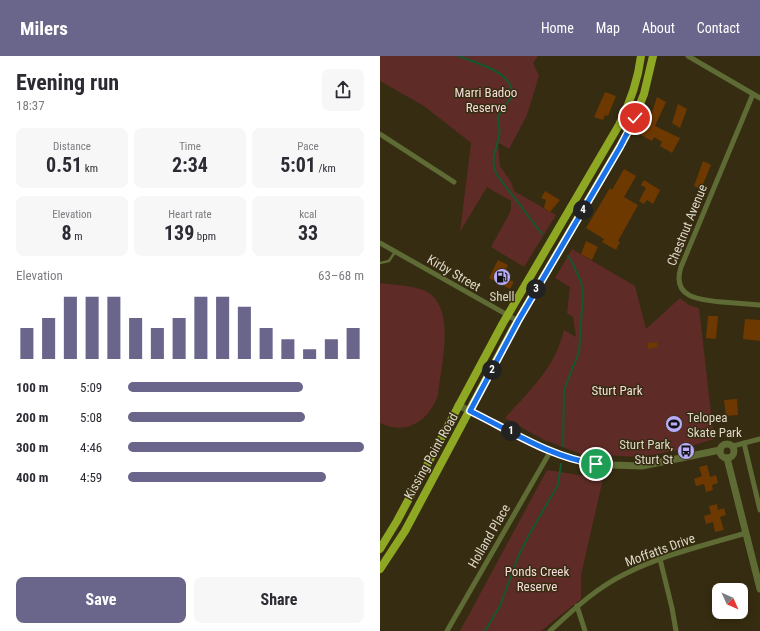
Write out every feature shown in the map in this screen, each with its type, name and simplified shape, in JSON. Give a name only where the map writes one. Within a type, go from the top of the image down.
[{"type":"main road","name":"Kissing Point Road","points":[[380,549],[397,521],[507,316],[622,120],[638,77],[642,56]]},
{"type":"main road","name":"Kissing Point Road","points":[[380,569],[405,531],[518,321],[630,129],[644,94],[653,56]]},
{"type":"street","points":[[688,56],[760,98]]},
{"type":"street","name":"Chestnut Avenue","points":[[753,94],[682,267],[679,281],[683,290],[695,299],[760,305]]},
{"type":"street","points":[[380,134],[454,182]]},
{"type":"street","name":"Kirby Street","points":[[380,243],[518,321]]},
{"type":"street","points":[[458,405],[550,452],[582,462],[626,466],[658,464],[720,450],[725,444],[733,446],[760,439]]},
{"type":"street","points":[[744,443],[760,510]]},
{"type":"street","points":[[727,458],[734,454],[733,446]]},
{"type":"street","points":[[720,450],[722,455],[727,458],[760,589]]},
{"type":"street","name":"Holland Place","points":[[446,631],[550,452]]},
{"type":"street","name":"Moffatts Drive","points":[[550,631],[578,606],[624,574],[660,559],[746,533]]},
{"type":"street","points":[[660,559],[676,631]]},
{"type":"street","points":[[578,606],[585,631]]},
{"type":"lane","points":[[380,263],[389,261],[395,252]]},
{"type":"green space","name":"Marri Badoo Reserve","points":[[380,56],[538,56],[533,63],[539,76],[527,115],[509,149],[499,143],[498,145],[500,166],[511,182],[514,191],[556,215],[524,267],[491,247],[509,214],[511,209],[511,201],[487,187],[460,232],[471,143],[424,106],[380,81]]},
{"type":"green space","name":"Sturt Park","points":[[572,249],[635,286],[646,329],[680,298],[689,305],[699,308],[714,439],[678,450],[641,457],[581,454],[544,440],[505,418],[532,388],[548,367],[560,344],[564,330],[576,337],[573,317],[567,313],[570,287],[555,278]]},
{"type":"green space","points":[[380,283],[420,289],[432,296],[440,306],[444,320],[444,352],[438,395],[429,412],[423,419],[407,427],[390,427],[380,423]]},
{"type":"green space","name":"Ponds Creek Reserve","points":[[547,470],[603,479],[581,575],[581,599],[541,631],[460,631]]},
{"type":"building","points":[[605,92],[616,96],[608,116],[605,115],[603,120],[594,117]]},
{"type":"building","points":[[657,97],[666,102],[655,126],[680,138],[672,153],[660,146],[662,142],[654,137],[652,141],[641,135],[651,116]]},
{"type":"building","points":[[678,104],[687,109],[680,128],[672,123]]},
{"type":"building","points":[[703,161],[711,165],[701,189],[694,186]]},
{"type":"building","points":[[624,169],[636,176],[624,197],[638,205],[618,241],[620,242],[616,250],[602,242],[604,239],[586,228],[610,188],[612,190]]},
{"type":"building","points":[[644,180],[660,190],[653,204],[647,200],[644,204],[639,201],[646,188],[641,185]]},
{"type":"building","points":[[545,191],[560,200],[550,212],[544,208],[546,200],[541,198]]},
{"type":"building","points":[[586,241],[598,247],[592,260],[581,254]]},
{"type":"building","points":[[498,260],[508,265],[503,276],[514,282],[510,289],[489,278]]},
{"type":"building","points":[[708,316],[718,316],[716,339],[706,338]]},
{"type":"building","points":[[745,319],[760,320],[760,341],[743,339]]},
{"type":"building","points":[[657,342],[658,347],[648,349],[647,343]]},
{"type":"building","points":[[737,399],[738,415],[726,416],[724,400]]},
{"type":"building","points":[[707,465],[710,477],[716,475],[718,483],[712,485],[713,490],[706,492],[704,484],[696,486],[694,479],[702,476],[699,467]]},
{"type":"building","points":[[717,504],[718,510],[724,508],[726,515],[720,517],[724,530],[715,532],[713,522],[706,524],[704,516],[711,514],[709,506]]},
{"type":"waterway","points":[[459,56],[501,74],[511,87],[512,96],[498,116],[499,132],[494,155],[495,170],[497,175],[542,234]]},
{"type":"waterway","points":[[563,446],[564,390],[579,352],[583,294],[581,282],[568,256]]},
{"type":"waterway","points":[[485,631],[500,606],[518,557],[558,485],[561,464]]},
{"type":"place","name":"Shell","points":[[502,277]]},
{"type":"place","name":"Telopea Skate Park","points":[[674,424]]},
{"type":"place","name":"Sturt Park, Sturt St","points":[[686,451]]},
{"type":"route","points":[[596,464],[570,459],[550,452],[470,411],[518,321],[620,147],[635,118]]}]
